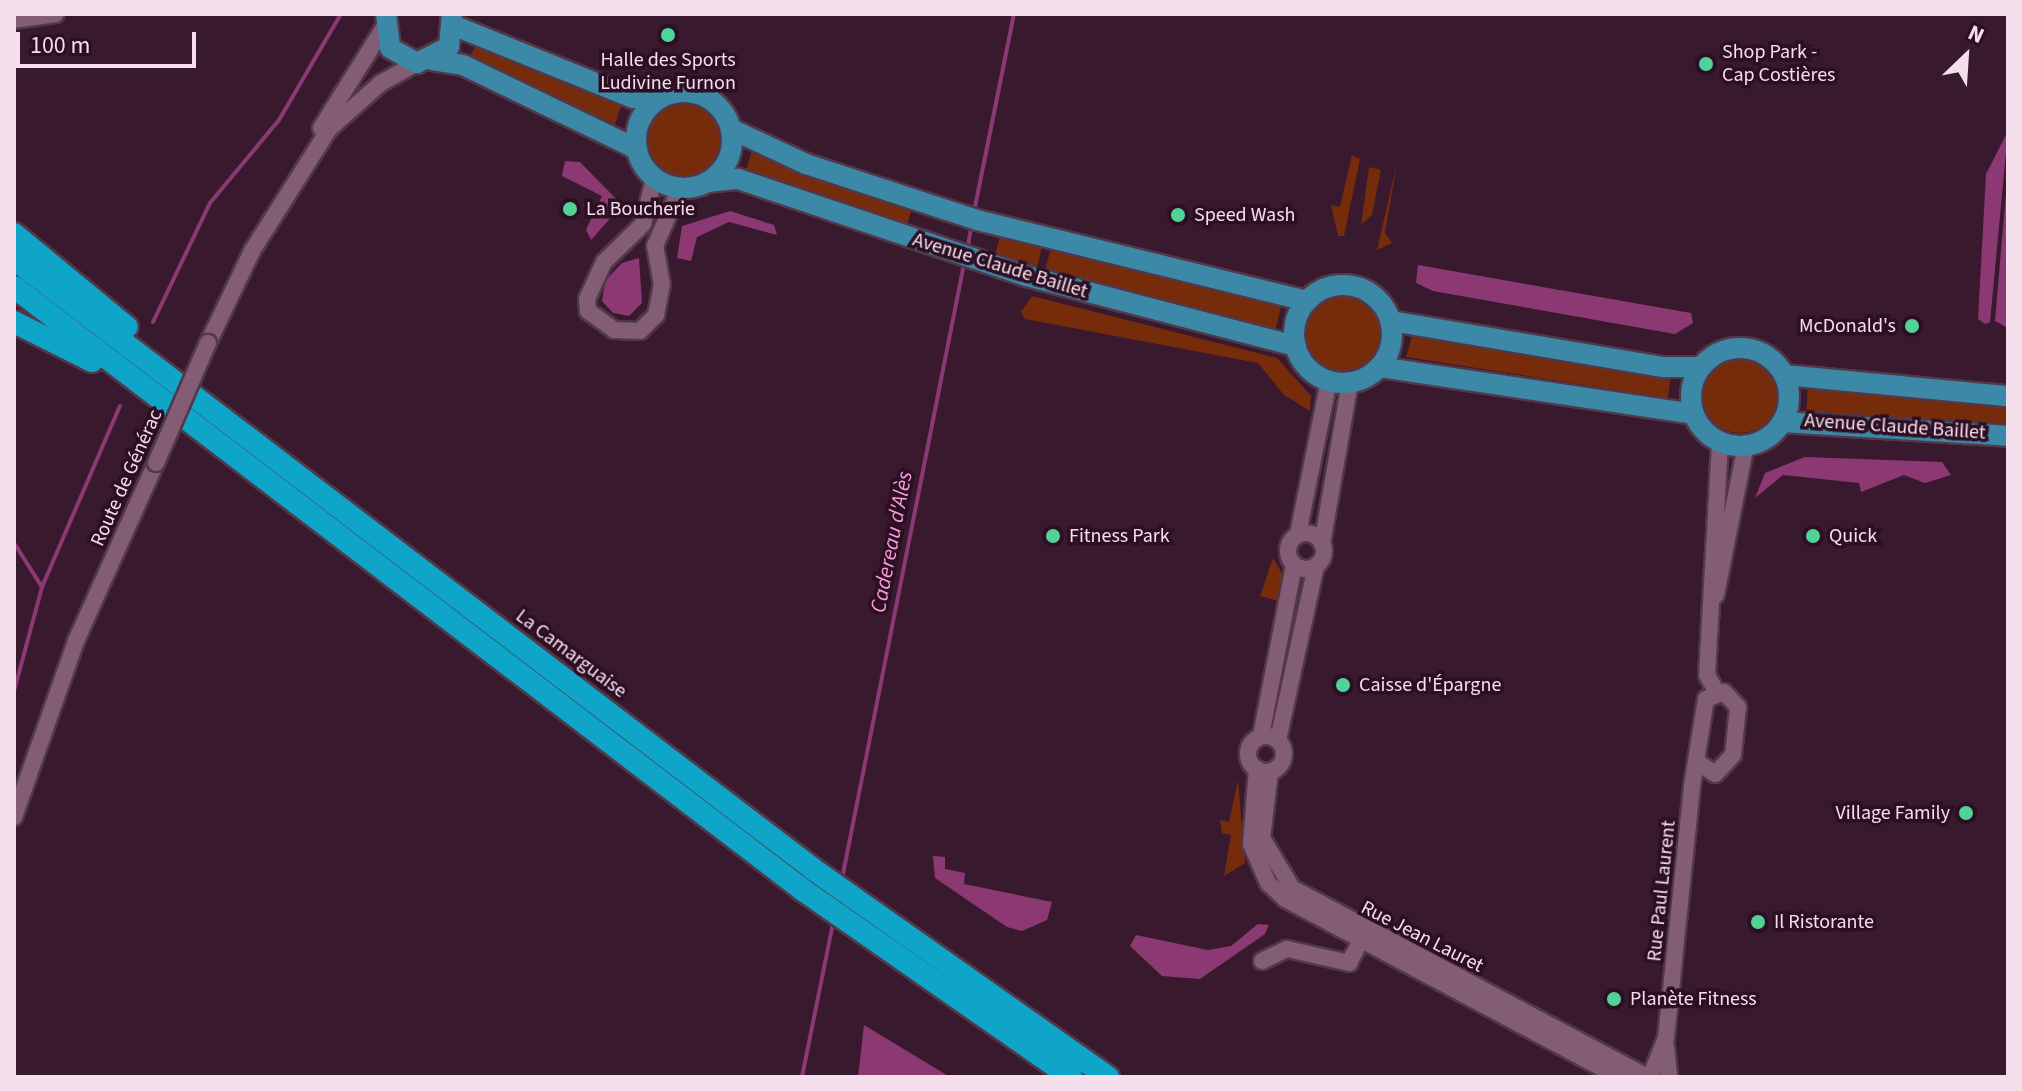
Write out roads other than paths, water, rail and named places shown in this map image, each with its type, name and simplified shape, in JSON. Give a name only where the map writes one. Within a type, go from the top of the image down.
[{"type":"highway","points":[[14,234],[148,344],[227,421]]},
{"type":"highway","name":"La Camarguaise","points":[[14,259],[813,869],[1108,1077]]},
{"type":"highway","points":[[14,287],[803,890],[1071,1077]]},
{"type":"highway","points":[[14,322],[109,371],[404,598],[609,742]]},
{"type":"main road","points":[[384,21],[397,56],[424,62],[463,65],[637,149],[654,178],[680,188],[707,182],[730,156],[731,129],[703,95],[633,98],[453,20],[449,47],[424,62]]},
{"type":"main road","points":[[637,149],[643,114],[665,95]]},
{"type":"main road","name":"Avenue Claude Baillet","points":[[731,129],[806,164],[996,225],[1306,301]]},
{"type":"main road","name":"Avenue Claude Baillet","points":[[707,182],[738,179],[989,265],[1296,346]]},
{"type":"main road","points":[[1380,367],[1391,345],[1391,321],[1380,301],[1357,286],[1331,286],[1306,301],[1296,346],[1307,367],[1340,381],[1380,367],[1694,414]]},
{"type":"main road","points":[[1391,321],[1663,367],[1701,367]]},
{"type":"main road","points":[[1744,348],[1768,356],[1784,375],[1789,402],[1782,422],[1746,445],[1720,442],[1694,414],[1691,389],[1701,367],[1715,354],[1744,348]]},
{"type":"main road","name":"Avenue Claude Baillet","points":[[1784,375],[2008,396]]},
{"type":"main road","name":"Avenue Claude Baillet","points":[[1782,422],[2008,436]]},
{"type":"street","points":[[14,20],[56,14]]},
{"type":"street","name":"Route de Générac","points":[[14,817],[76,641],[208,343],[302,166],[384,21]]},
{"type":"street","name":"Route de Générac","points":[[302,166],[362,98],[424,62]]},
{"type":"street","points":[[654,178],[643,224],[604,262],[587,299],[588,311],[614,330],[640,331],[656,315],[662,285],[655,246],[680,188]]},
{"type":"street","points":[[1340,381],[1322,544],[1278,740],[1284,759],[1264,771],[1248,752],[1261,736],[1294,565],[1287,548],[1298,534],[1340,381]]},
{"type":"street","name":"Rue Paul Laurent","points":[[1716,595],[1720,442]]},
{"type":"street","name":"Rue Paul Laurent","points":[[1693,796],[1733,755],[1738,707],[1716,691],[1707,675],[1716,595],[1746,445]]},
{"type":"street","points":[[1298,534],[1322,544]]},
{"type":"street","points":[[1294,565],[1316,566]]},
{"type":"street","name":"Rue Paul Laurent","points":[[1669,1077],[1666,1038],[1697,762],[1706,699],[1716,691]]},
{"type":"street","points":[[1261,736],[1278,740]]},
{"type":"street","points":[[14,759],[31,763]]},
{"type":"street","points":[[1697,762],[1715,774]]},
{"type":"street","name":"Rue Jean Lauret","points":[[1264,771],[1249,818],[1262,872],[1295,907],[1618,1077]]},
{"type":"street","name":"Rue Jean Lauret","points":[[1264,771],[1262,838],[1292,888],[1649,1076]]},
{"type":"street","points":[[1262,961],[1287,949],[1349,963],[1360,942]]},
{"type":"street","name":"Rue Paul Laurent","points":[[1649,1076],[1666,1038]]},
{"type":"street","points":[[1649,1076],[1669,1077]]},
{"type":"waterway","points":[[153,322],[210,203],[279,120],[341,14]]},
{"type":"waterway","name":"Cadereau d'Alès","points":[[974,212],[1014,14]]},
{"type":"waterway","name":"Cadereau d'Alès","points":[[967,251],[972,224]]},
{"type":"waterway","name":"Cadereau d'Alès","points":[[842,879],[964,264]]},
{"type":"waterway","points":[[14,691],[42,587],[120,406]]},
{"type":"waterway","points":[[14,543],[42,587]]},
{"type":"waterway","name":"Cadereau d'Alès","points":[[802,1077],[834,919]]},
{"type":"place","name":"Halle des Sports Ludivine Furnon","points":[[668,35]]},
{"type":"place","name":"Shop Park - Cap Costières","points":[[1706,64]]},
{"type":"place","name":"La Boucherie","points":[[570,209]]},
{"type":"place","name":"Speed Wash","points":[[1178,215]]},
{"type":"place","name":"McDonald's","points":[[1912,326]]},
{"type":"place","name":"Fitness Park","points":[[1053,536]]},
{"type":"place","name":"Quick","points":[[1813,536]]},
{"type":"place","name":"Caisse d'Épargne","points":[[1343,685]]},
{"type":"place","name":"Village Family","points":[[1966,813]]},
{"type":"place","name":"Il Ristorante","points":[[1758,922]]},
{"type":"place","name":"Planète Fitness","points":[[1614,999]]}]
